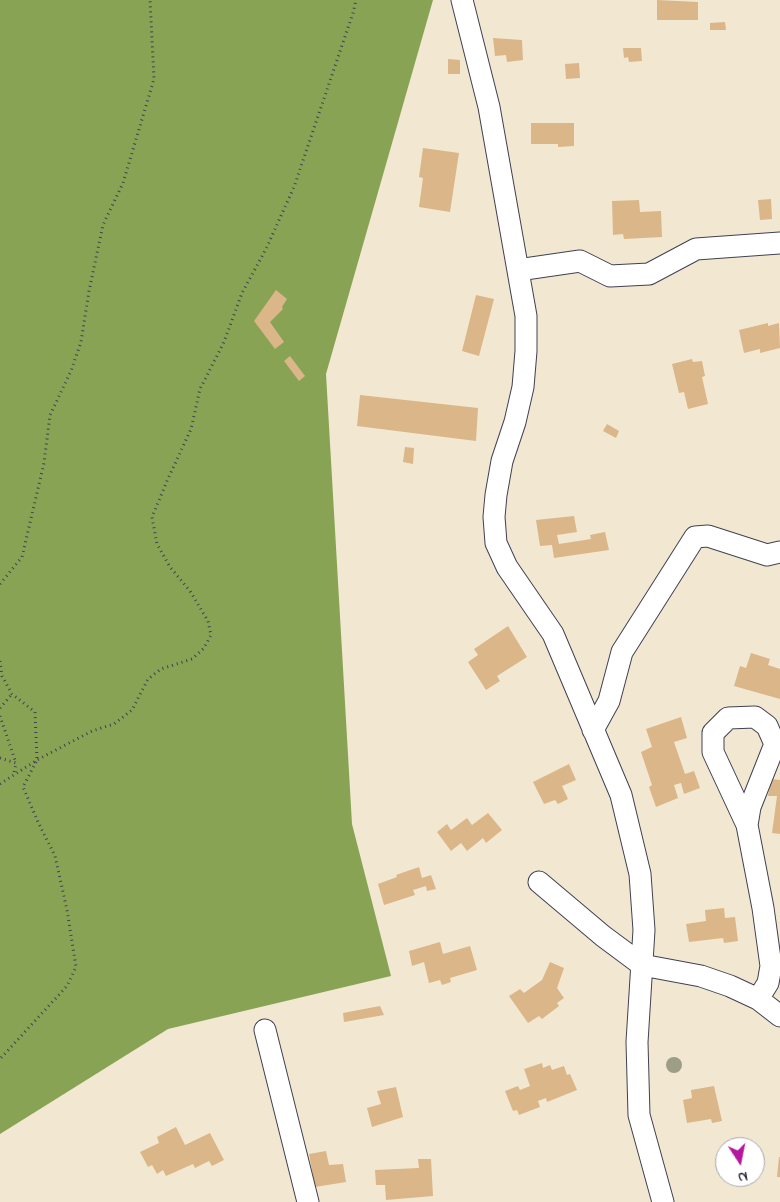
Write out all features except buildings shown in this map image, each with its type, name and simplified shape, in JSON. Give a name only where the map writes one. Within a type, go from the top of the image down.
[{"type":"street","points":[[462,0],[489,107],[526,316],[523,387],[515,422],[502,461],[496,495],[494,516],[496,542],[507,567],[553,634],[621,795],[640,874],[644,930],[637,1042],[638,1115],[663,1202]]},
{"type":"street","points":[[518,270],[580,261],[610,276],[649,274],[677,261],[696,249],[780,243]]},
{"type":"street","points":[[593,730],[609,701],[622,652],[695,537],[708,536],[767,555],[780,552]]},
{"type":"street","points":[[748,825],[750,807],[775,744],[767,726],[755,717],[728,718],[713,733],[713,752],[748,825],[771,966],[768,982],[758,999]]},
{"type":"street","points":[[539,882],[642,965],[700,976],[730,986],[758,999],[780,1016]]},
{"type":"street","points":[[265,1030],[308,1202]]},
{"type":"path","points":[[0,584],[22,557],[44,463],[50,415],[71,371],[81,342],[88,290],[103,225],[123,182],[154,78],[150,0]]},
{"type":"path","points":[[0,784],[36,760],[92,731],[114,724],[132,710],[148,679],[161,669],[192,659],[204,648],[211,636],[208,621],[190,590],[170,567],[158,544],[152,516],[166,480],[192,429],[200,389],[224,342],[242,293],[266,249],[294,187],[354,13],[356,0]]},
{"type":"path","points":[[0,661],[2,676],[12,694],[35,712],[36,760],[24,787],[38,822],[55,856],[67,910],[76,966],[67,986],[0,1059]]},
{"type":"path","points":[[0,708],[12,694]]},
{"type":"path","points":[[0,716],[16,763],[13,774]]},
{"type":"path","points":[[0,758],[16,763]]},
{"type":"green space","points":[[0,0],[433,0],[326,374],[352,824],[391,976],[168,1029],[0,1134]]}]
